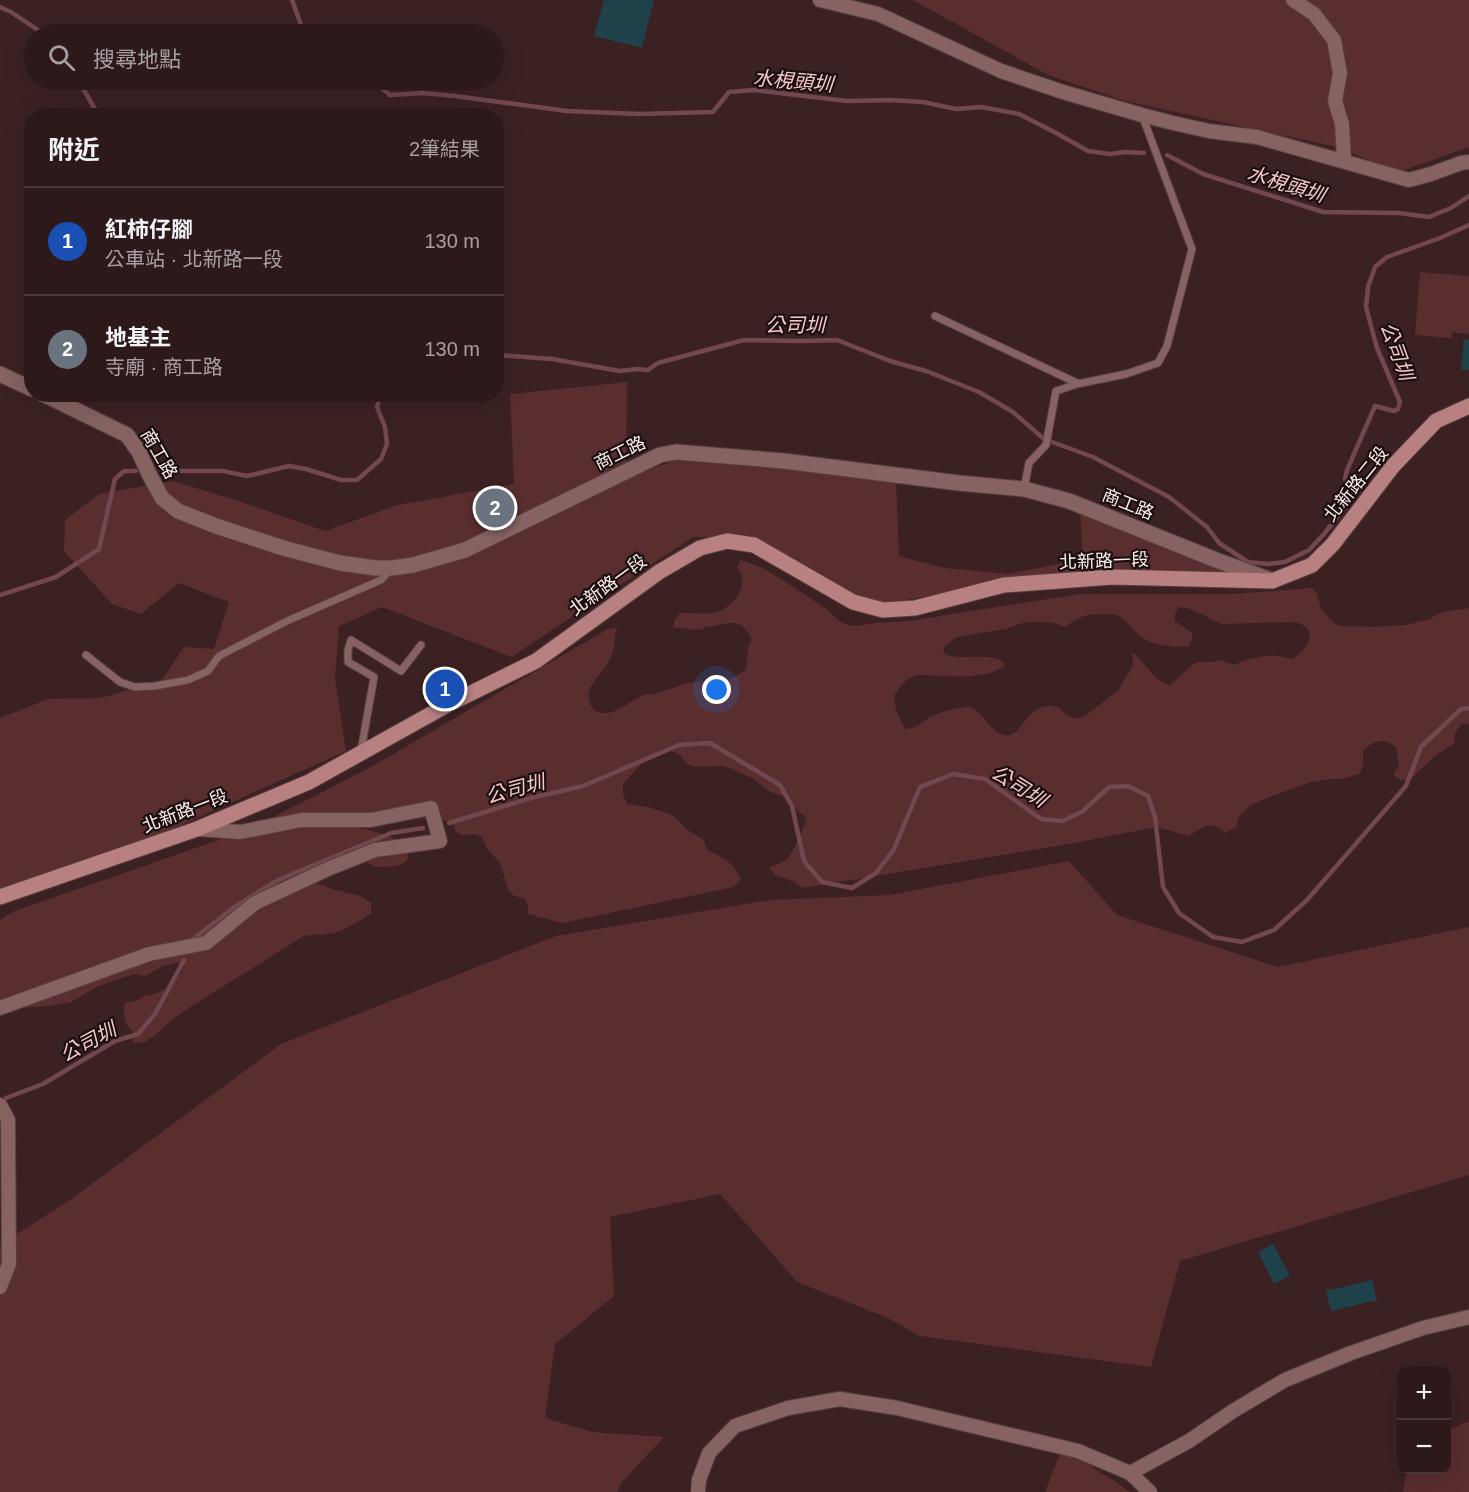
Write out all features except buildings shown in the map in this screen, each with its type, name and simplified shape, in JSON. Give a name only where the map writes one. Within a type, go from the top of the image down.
[{"type":"main road","name":"北新路二段","points":[[1272,580],[1312,565],[1333,544],[1393,466],[1436,421],[1469,406]]},
{"type":"main road","name":"北新路一段","points":[[0,897],[197,829],[309,782],[449,704],[536,661],[659,572],[700,548],[727,540],[754,545],[853,602],[883,610],[915,608],[1004,585],[1112,578],[1272,580]]},
{"type":"street","points":[[820,0],[878,14],[1000,71],[1142,115],[1209,131],[1257,137],[1409,180],[1469,162]]},
{"type":"street","points":[[1293,0],[1314,14],[1334,40],[1340,73],[1335,101],[1342,124],[1344,161]]},
{"type":"street","points":[[0,374],[24,385]]},
{"type":"street","name":"商工路","points":[[59,402],[127,435],[139,452],[162,498],[178,511],[282,548],[340,563],[392,568],[413,565],[465,550],[660,455],[676,452],[784,461],[1024,489],[1069,501],[1272,580]]},
{"type":"street","points":[[0,1008],[149,954],[206,943],[255,903],[375,850],[440,841],[431,808],[371,820],[301,820],[240,832],[197,829]]},
{"type":"street","points":[[0,1105],[8,1120],[9,1264],[0,1287]]},
{"type":"street","points":[[1130,1473],[1189,1441],[1285,1380],[1351,1353],[1423,1328],[1469,1317]]},
{"type":"street","points":[[698,1492],[699,1480],[709,1453],[735,1426],[788,1408],[840,1399],[897,1408],[1078,1452],[1130,1473],[1150,1492]]},
{"type":"lane","points":[[1024,489],[1029,463],[1046,445],[1056,391],[1077,384],[1126,374],[1158,363],[1167,346],[1192,249],[1142,115]]},
{"type":"lane","points":[[936,316],[1077,384]]},
{"type":"lane","points":[[86,655],[120,682],[135,687],[188,680],[208,671],[219,657],[288,621],[381,580],[392,568]]},
{"type":"lane","points":[[361,753],[374,677],[348,662],[351,640],[401,671],[421,645]]},
{"type":"shaded area","points":[[913,0],[1469,0],[1469,148],[1399,172],[1337,147],[1125,101],[1048,75]]},
{"type":"shaded area","points":[[1420,272],[1469,276],[1469,334],[1452,332],[1451,338],[1415,335]]},
{"type":"shaded area","points":[[627,382],[626,478],[681,458],[896,479],[899,556],[944,568],[1007,574],[1083,559],[1080,510],[1269,576],[1070,572],[875,605],[754,537],[693,537],[511,657],[382,607],[339,626],[335,679],[346,751],[83,869],[0,896],[0,718],[48,699],[101,698],[162,680],[184,647],[214,649],[229,602],[179,583],[141,614],[112,604],[64,551],[65,520],[99,494],[173,481],[325,531],[398,505],[514,484],[510,394]]},
{"type":"shaded area","points":[[741,560],[763,568],[825,608],[842,623],[857,626],[909,621],[1079,594],[1232,594],[1312,588],[1317,594],[1321,609],[1340,626],[1406,625],[1430,619],[1443,612],[1469,608],[1469,724],[1461,724],[1455,733],[1454,743],[1436,755],[1411,779],[1401,780],[1393,774],[1399,765],[1396,747],[1383,741],[1375,742],[1363,751],[1360,774],[1341,779],[1311,782],[1269,797],[1251,805],[1239,816],[1236,827],[1226,833],[1211,825],[1188,836],[1157,827],[1069,844],[802,888],[795,882],[775,875],[769,867],[787,859],[807,818],[786,798],[769,791],[752,778],[724,766],[694,767],[686,763],[680,755],[671,751],[659,751],[642,763],[623,784],[623,795],[627,804],[648,807],[670,814],[686,829],[704,840],[707,850],[727,861],[738,873],[741,879],[734,887],[562,923],[528,914],[528,905],[524,898],[514,896],[508,889],[500,863],[486,847],[482,837],[474,834],[464,836],[456,832],[452,822],[449,821],[380,812],[362,819],[354,827],[391,837],[409,850],[407,861],[398,866],[376,867],[358,858],[336,857],[326,863],[310,881],[360,896],[371,903],[371,913],[338,932],[304,936],[179,1014],[145,1042],[133,1043],[133,1032],[125,1019],[125,1003],[165,989],[182,972],[182,962],[163,966],[145,976],[134,974],[96,987],[70,1003],[39,1007],[0,1007],[0,920],[12,912],[250,829],[371,767],[608,629],[617,628],[613,651],[589,691],[590,703],[598,712],[609,713],[640,697],[687,683],[721,682],[740,674],[746,670],[751,641],[750,635],[741,625],[728,623],[695,630],[673,627],[680,613],[713,613],[733,602],[738,596],[742,582],[737,567]],"holes":[[[1179,607],[1221,624],[1294,622],[1307,629],[1310,633],[1309,639],[1303,649],[1292,659],[1268,656],[1250,659],[1235,665],[1221,660],[1198,662],[1170,685],[1158,679],[1131,652],[1132,668],[1120,689],[1085,716],[1072,718],[1058,708],[1048,706],[1034,711],[1018,730],[1009,735],[998,733],[979,713],[969,707],[937,714],[909,729],[905,729],[896,710],[894,696],[909,678],[916,675],[975,676],[987,674],[1005,665],[994,658],[945,654],[943,648],[956,637],[1005,629],[1026,622],[1045,622],[1064,627],[1082,617],[1107,614],[1122,618],[1147,640],[1178,647],[1189,646],[1192,633],[1175,621],[1175,613]]]},
{"type":"shaded area","points":[[1069,861],[1117,915],[1278,967],[1469,927],[1469,1175],[1180,1261],[1151,1367],[920,1336],[888,1318],[797,1282],[720,1194],[610,1217],[614,1296],[555,1344],[545,1418],[592,1432],[664,1437],[622,1482],[617,1492],[0,1492],[0,1245],[70,1200],[281,1044],[556,936],[769,900],[889,895]]},
{"type":"shaded area","points":[[1469,1421],[1469,1492],[1403,1492],[1406,1474],[1451,1474],[1451,1428]]},
{"type":"shaded area","points":[[1061,1451],[1080,1456],[1130,1492],[1045,1492]]},
{"type":"waterway","name":"水梘頭圳","points":[[292,0],[301,24]]},
{"type":"waterway","points":[[0,7],[29,24]]},
{"type":"waterway","points":[[84,90],[94,108]]},
{"type":"waterway","name":"水梘頭圳","points":[[384,90],[390,95],[423,93],[567,111],[638,114],[713,112],[729,92],[754,90],[847,101],[923,102],[956,109],[981,107],[1019,114],[1088,151],[1110,154],[1144,153]]},
{"type":"waterway","name":"水梘頭圳","points":[[1167,155],[1203,174],[1323,212],[1399,213],[1429,217],[1451,208],[1469,196]]},
{"type":"waterway","name":"公司圳","points":[[504,356],[552,359],[620,371],[648,370],[658,363],[744,340],[837,340],[979,392],[1013,412],[1044,439],[1093,457],[1169,497],[1207,527],[1219,543],[1248,562],[1268,564],[1285,562],[1309,550],[1356,493],[1345,479],[1375,406],[1394,411],[1398,409],[1400,402],[1377,348],[1366,307],[1368,287],[1375,267],[1387,257],[1469,225]]},
{"type":"waterway","name":"公司圳","points":[[165,471],[223,471],[247,476],[289,466],[341,480],[357,480],[381,459],[387,444],[385,427],[377,407],[378,402]]},
{"type":"waterway","name":"公司圳","points":[[0,595],[56,577],[99,549],[115,479],[124,471],[136,471]]},
{"type":"waterway","name":"公司圳","points":[[449,823],[531,798],[583,786],[679,745],[710,743],[780,785],[792,806],[804,861],[822,882],[852,888],[876,873],[894,849],[920,787],[953,774],[985,779],[1041,819],[1063,821],[1083,811],[1109,787],[1128,786],[1148,796],[1155,817],[1163,887],[1179,913],[1213,937],[1242,942],[1274,930],[1307,900],[1406,786],[1421,747],[1461,709],[1469,708]]},
{"type":"waterway","name":"公司圳","points":[[192,940],[233,908],[278,880],[391,833],[423,828]]},
{"type":"waterway","name":"公司圳","points":[[6,1098],[43,1084],[115,1041],[138,1034],[155,1014],[184,960]]},
{"type":"place","name":"地基主","points":[[495,508]]},
{"type":"place","name":"紅柿仔腳","points":[[445,689]]}]
